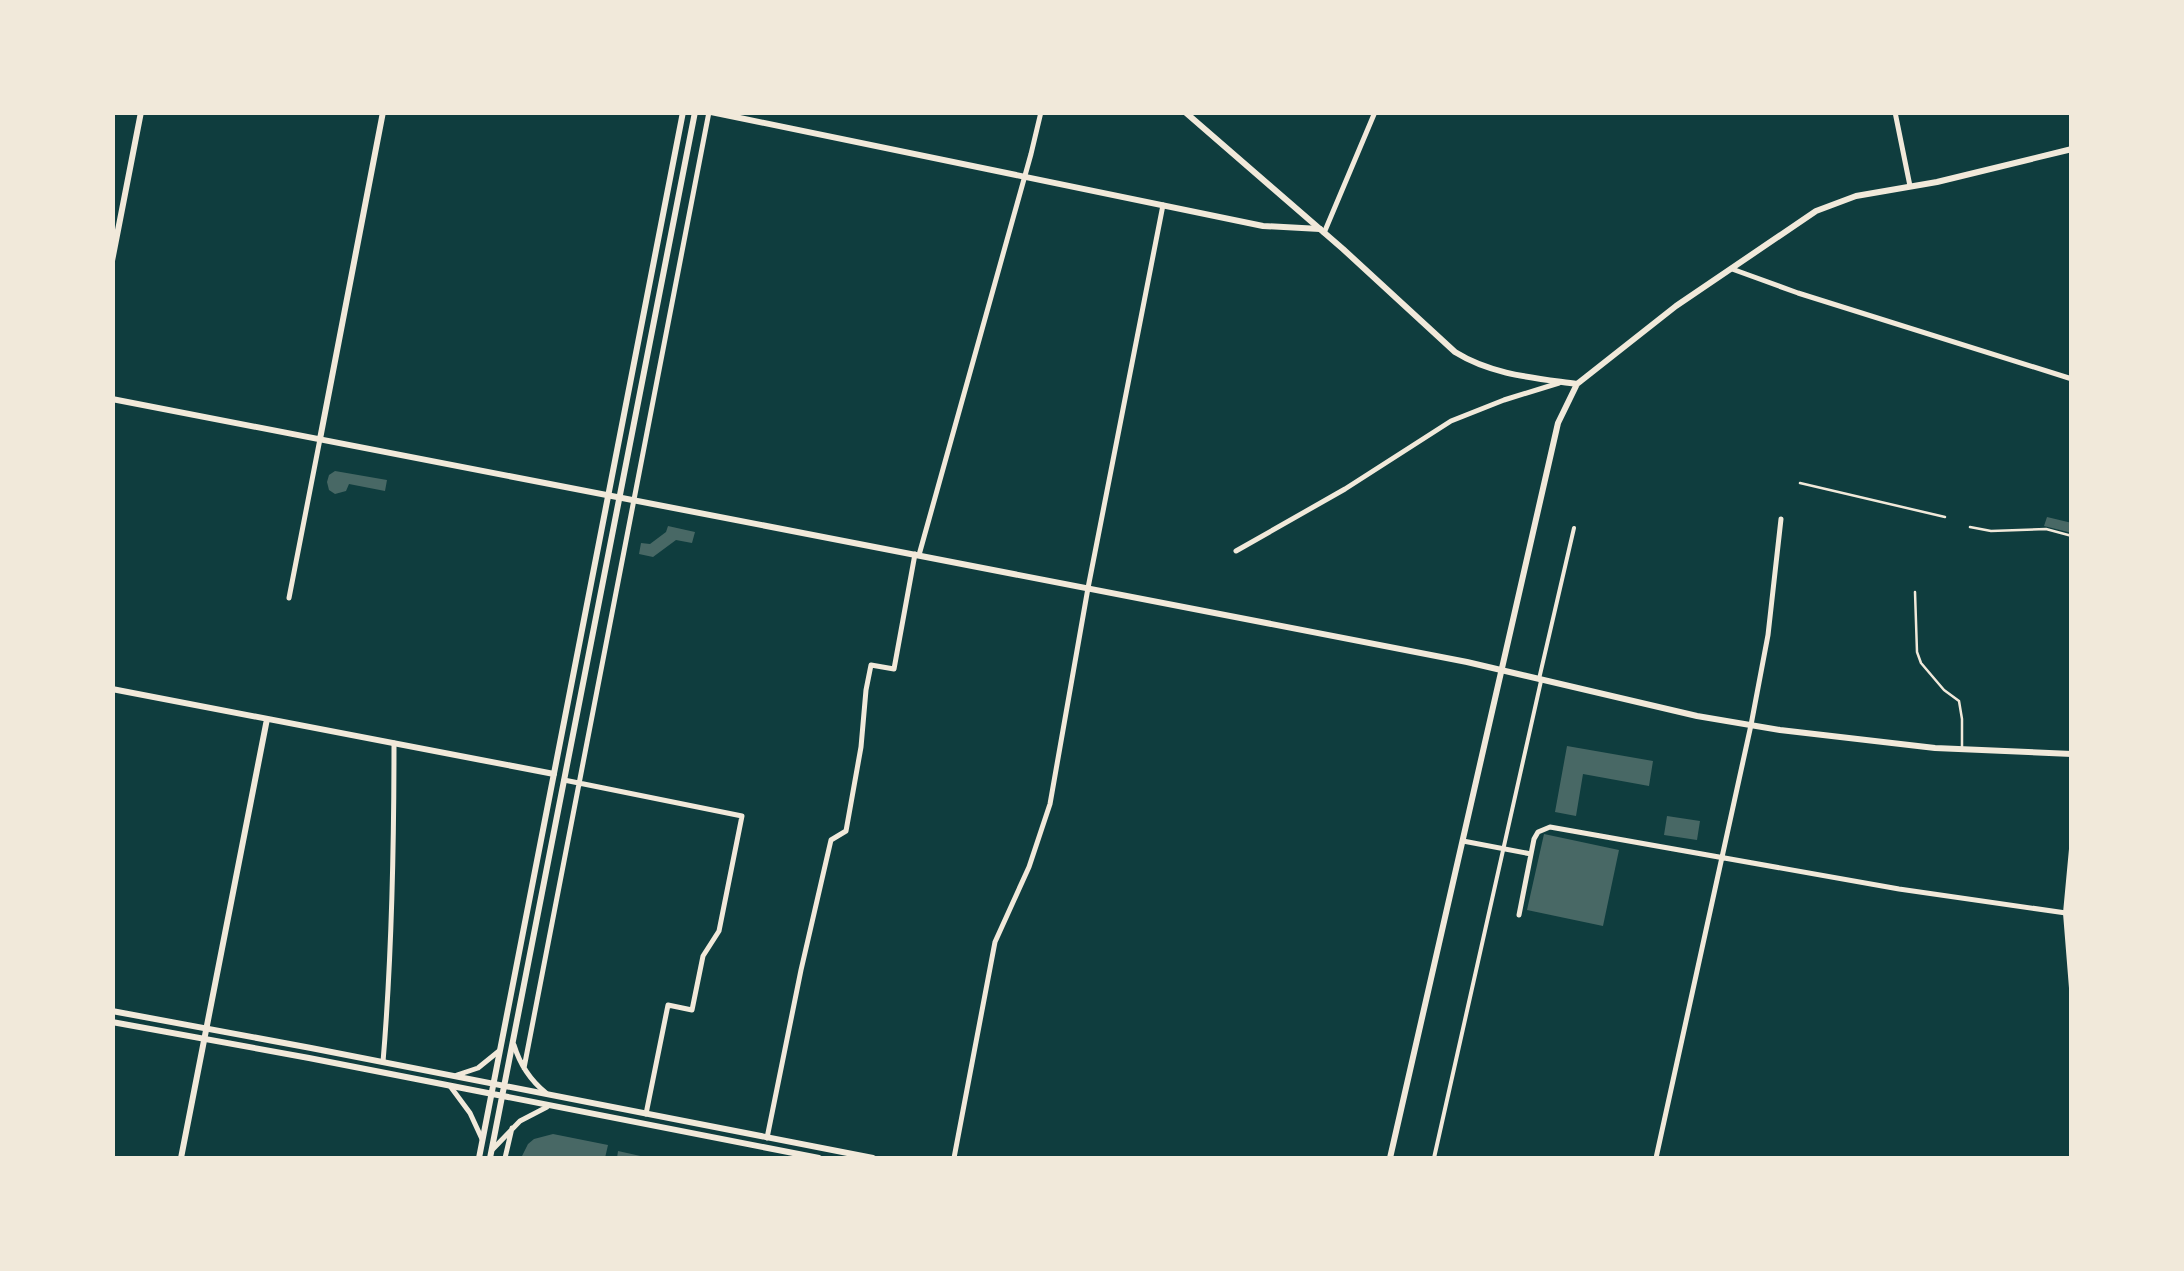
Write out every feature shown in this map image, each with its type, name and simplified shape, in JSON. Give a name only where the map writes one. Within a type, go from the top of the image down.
[{"type":"main road","points":[[112,261],[141,112]]},
{"type":"main road","points":[[320,439],[383,112]]},
{"type":"main road","points":[[479,1158],[683,112]]},
{"type":"main road","points":[[491,1155],[694,112]]},
{"type":"main road","points":[[710,112],[1263,226],[1322,231]]},
{"type":"main road","points":[[1185,112],[1465,358],[1496,371],[1577,384]]},
{"type":"main road","points":[[1390,1158],[1558,423],[1577,384],[1676,306],[1803,218],[1829,205],[2072,149]]},
{"type":"main road","points":[[112,398],[1468,662],[1697,716],[1962,750],[2072,754]]},
{"type":"main road","points":[[112,688],[554,774]]},
{"type":"main road","points":[[181,1158],[267,718]]},
{"type":"main road","points":[[2072,850],[2066,913],[2072,988]]},
{"type":"main road","points":[[112,1011],[873,1158]]},
{"type":"main road","points":[[112,1022],[819,1158]]},
{"type":"street","points":[[524,1068],[710,112]]},
{"type":"street","points":[[767,1138],[831,840],[846,831],[862,746],[871,665],[894,669],[917,555],[1040,112]]},
{"type":"street","points":[[1322,231],[1375,112]]},
{"type":"street","points":[[1895,112],[1910,186]]},
{"type":"street","points":[[954,1158],[995,942],[1050,804],[1163,205]]},
{"type":"street","points":[[1730,268],[2072,378]]},
{"type":"street","points":[[1236,551],[1451,421],[1562,382]]},
{"type":"street","points":[[290,598],[320,439]]},
{"type":"street","points":[[1656,1158],[1752,725],[1768,636],[1781,519]]},
{"type":"street","points":[[1434,1158],[1574,528]]},
{"type":"street","points":[[383,1062],[392,958],[394,743]]},
{"type":"street","points":[[564,780],[742,816],[719,931],[703,956],[692,1010],[668,1005],[646,1114]]},
{"type":"street","points":[[1518,915],[1538,832],[1550,827],[1899,889],[2066,913]]},
{"type":"street","points":[[1463,841],[1531,854]]},
{"type":"street","points":[[513,1041],[524,1068],[549,1094]]},
{"type":"street","points":[[454,1076],[484,1064],[500,1048]]},
{"type":"street","points":[[450,1086],[470,1113],[482,1141]]},
{"type":"street","points":[[491,1155],[512,1128],[550,1106]]},
{"type":"street","points":[[505,1158],[512,1128]]},
{"type":"lane","points":[[1800,483],[1945,517]]},
{"type":"lane","points":[[1970,527],[1991,532],[2046,529],[2072,536]]},
{"type":"lane","points":[[1914,592],[1917,652],[1921,663],[1944,690],[1959,701],[1962,750]]},
{"type":"building","points":[[335,471],[387,480],[385,491],[349,484],[346,491],[335,494],[327,482]]},
{"type":"building","points":[[2047,517],[2072,523],[2072,533],[2044,526]]},
{"type":"building","points":[[668,526],[695,532],[692,543],[676,540],[653,557],[639,554],[641,543],[650,544]]},
{"type":"building","points":[[1567,746],[1653,761],[1649,786],[1583,774],[1576,816],[1555,812]]},
{"type":"building","points":[[1667,816],[1700,821],[1697,840],[1664,835]]},
{"type":"building","points":[[1544,834],[1619,850],[1603,926],[1527,910]]},
{"type":"building","points":[[553,1134],[608,1145],[605,1158],[521,1158],[534,1139]]},
{"type":"building","points":[[618,1151],[645,1157],[645,1158],[617,1158]]}]
